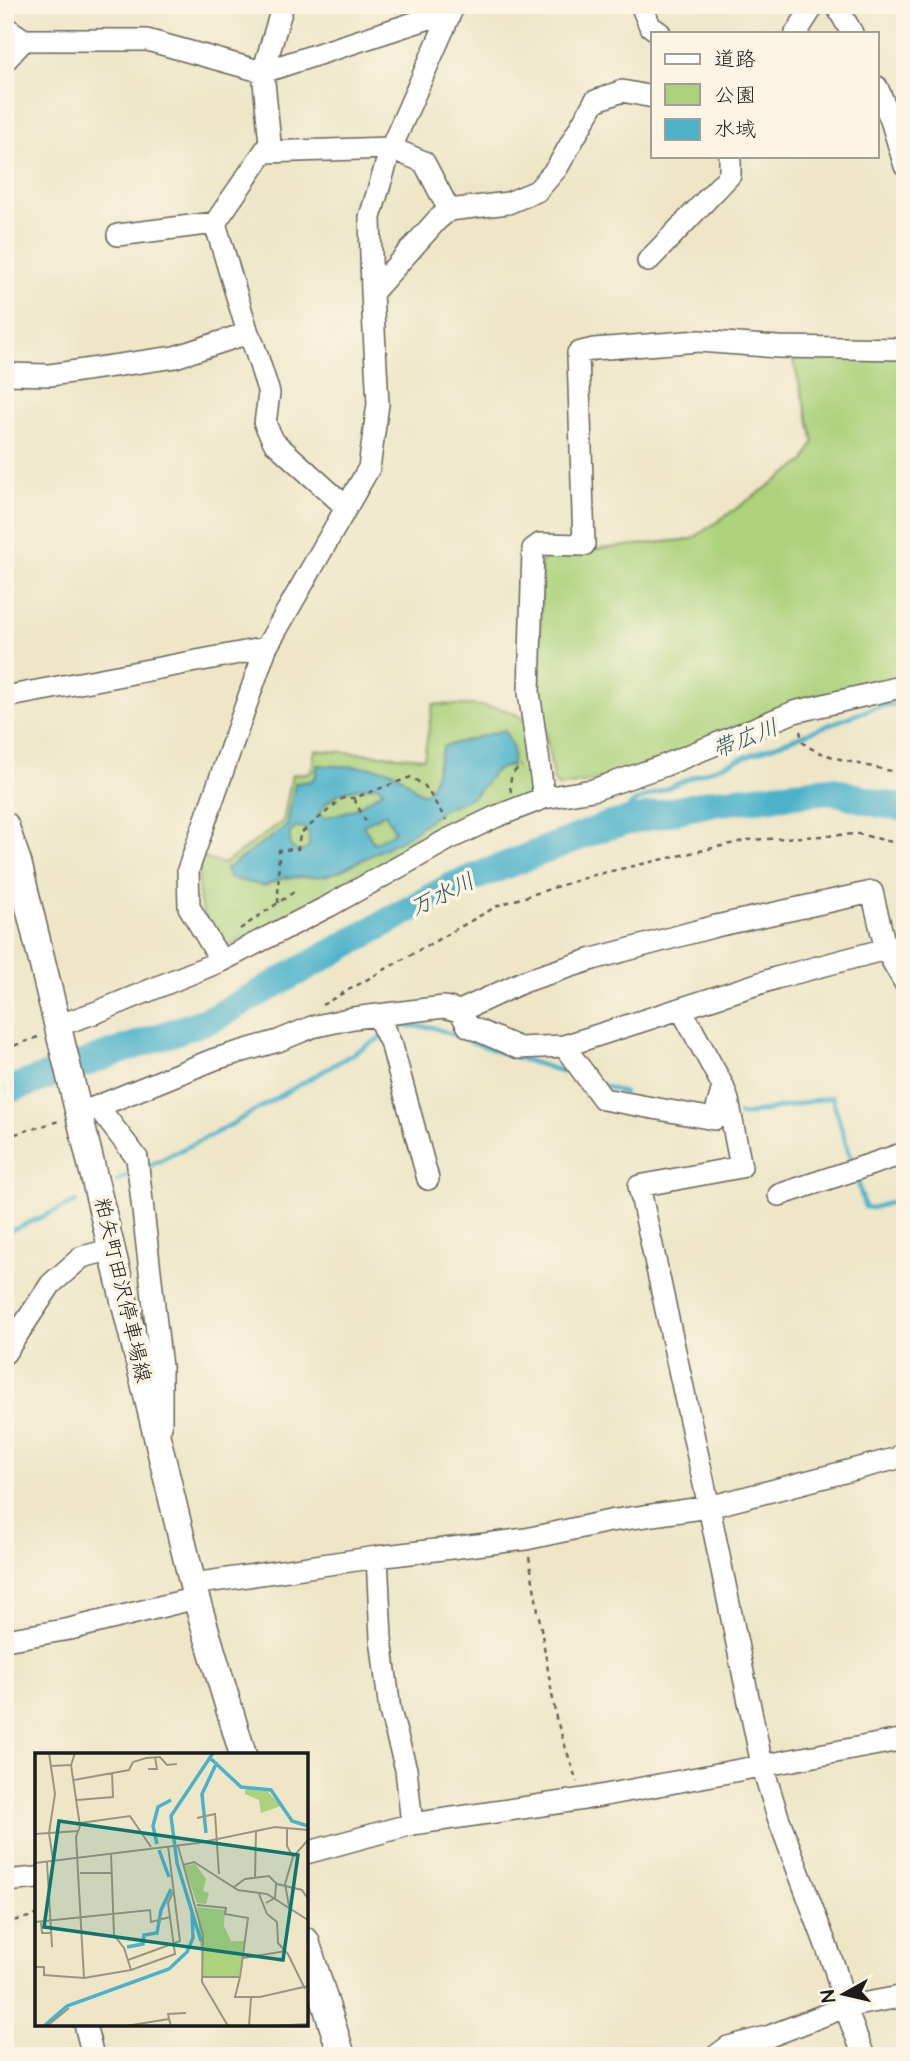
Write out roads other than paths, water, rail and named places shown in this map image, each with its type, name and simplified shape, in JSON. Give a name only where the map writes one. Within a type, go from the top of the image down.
[{"type":"main road","name":"粕矢町田沢停車場線","points":[[5,825],[18,862],[60,1030],[85,1108],[113,1249],[194,1591],[242,1753]]},
{"type":"main road","points":[[308,1947],[342,2056]]},
{"type":"street","points":[[118,235],[215,223],[270,143],[263,72],[283,5]]},
{"type":"street","points":[[641,5],[650,26],[659,32]]},
{"type":"street","points":[[797,32],[814,5]]},
{"type":"street","points":[[836,5],[851,32]]},
{"type":"street","points":[[5,27],[24,40],[147,40],[263,72],[453,8]]},
{"type":"street","points":[[221,961],[189,907],[188,870],[266,648],[369,468],[378,404],[370,217],[391,148],[453,8]]},
{"type":"street","points":[[5,61],[24,40]]},
{"type":"street","points":[[878,89],[905,166]]},
{"type":"street","points":[[372,293],[449,210],[509,203],[537,191],[556,168],[596,101],[622,91],[651,97]]},
{"type":"street","points":[[264,152],[391,148],[424,162],[449,210]]},
{"type":"street","points":[[648,261],[730,175],[730,158]]},
{"type":"street","points":[[215,223],[269,393],[265,424],[274,442],[346,508]]},
{"type":"street","points":[[5,374],[50,375],[175,357],[248,332]]},
{"type":"street","points":[[544,798],[529,692],[533,549],[540,544],[584,545],[578,353],[594,349],[699,341],[778,347],[905,349]]},
{"type":"street","points":[[5,697],[266,648]]},
{"type":"street","points":[[60,1030],[221,961],[329,906],[447,839],[495,817],[544,798],[605,786],[663,766],[794,712],[905,686]]},
{"type":"street","points":[[161,1448],[160,1367],[138,1167],[85,1108],[215,1059],[278,1041],[312,1027],[382,1026],[444,1007],[460,1011],[525,981],[593,959],[716,926],[872,892],[895,947],[905,983]]},
{"type":"street","points":[[460,1011],[468,1026],[519,1048],[564,1046],[776,978],[895,947]]},
{"type":"street","points":[[681,1009],[723,1105],[741,1167],[639,1186],[762,1765],[778,1817],[835,1969],[845,2007],[864,2056]]},
{"type":"street","points":[[382,1026],[428,1179]]},
{"type":"street","points":[[564,1046],[603,1099],[723,1105]]},
{"type":"street","points":[[779,1195],[905,1153]]},
{"type":"street","points":[[5,1353],[51,1284],[82,1257],[113,1249]]},
{"type":"street","points":[[5,1640],[70,1629],[194,1591],[377,1557],[526,1539],[610,1521],[709,1507],[898,1458],[905,1451]]},
{"type":"street","points":[[377,1557],[380,1637],[390,1711],[405,1769],[412,1824]]},
{"type":"street","points":[[308,1852],[412,1824],[584,1799],[905,1739]]},
{"type":"street","points":[[5,1881],[35,1878]]},
{"type":"street","points":[[716,2056],[728,2047],[770,2036],[845,2007],[905,1996]]},
{"type":"street","points":[[86,2026],[93,2056]]},
{"type":"water","points":[[505,730],[513,749],[512,765],[496,770],[474,796],[445,808],[407,837],[340,871],[325,876],[283,878],[264,886],[229,878],[226,869],[287,826],[295,783],[311,781],[316,776],[317,765],[389,770],[425,794],[432,784],[444,746]],"holes":[[[378,785],[383,791],[352,810],[324,818],[319,814],[337,795]],[[385,813],[395,831],[374,843],[363,825]],[[298,827],[304,828],[309,834],[309,847],[301,851],[292,848],[290,832]]]},
{"type":"waterway","name":"帯広川","points":[[607,826],[635,802],[697,775],[873,708],[905,702]]},
{"type":"waterway","name":"万水川","points":[[5,1091],[214,1018],[452,886],[607,826],[709,803],[831,790],[905,808]]},
{"type":"waterway","points":[[393,1032],[403,1026],[432,1027],[496,1051],[577,1076]]},
{"type":"waterway","points":[[145,1168],[225,1128],[382,1037]]},
{"type":"waterway","points":[[602,1085],[624,1093]]},
{"type":"waterway","points":[[739,1114],[832,1097],[853,1166]]},
{"type":"waterway","points":[[117,1181],[134,1173]]},
{"type":"waterway","points":[[856,1177],[865,1207],[872,1208],[905,1198]]},
{"type":"waterway","points":[[5,1233],[76,1202]]}]
